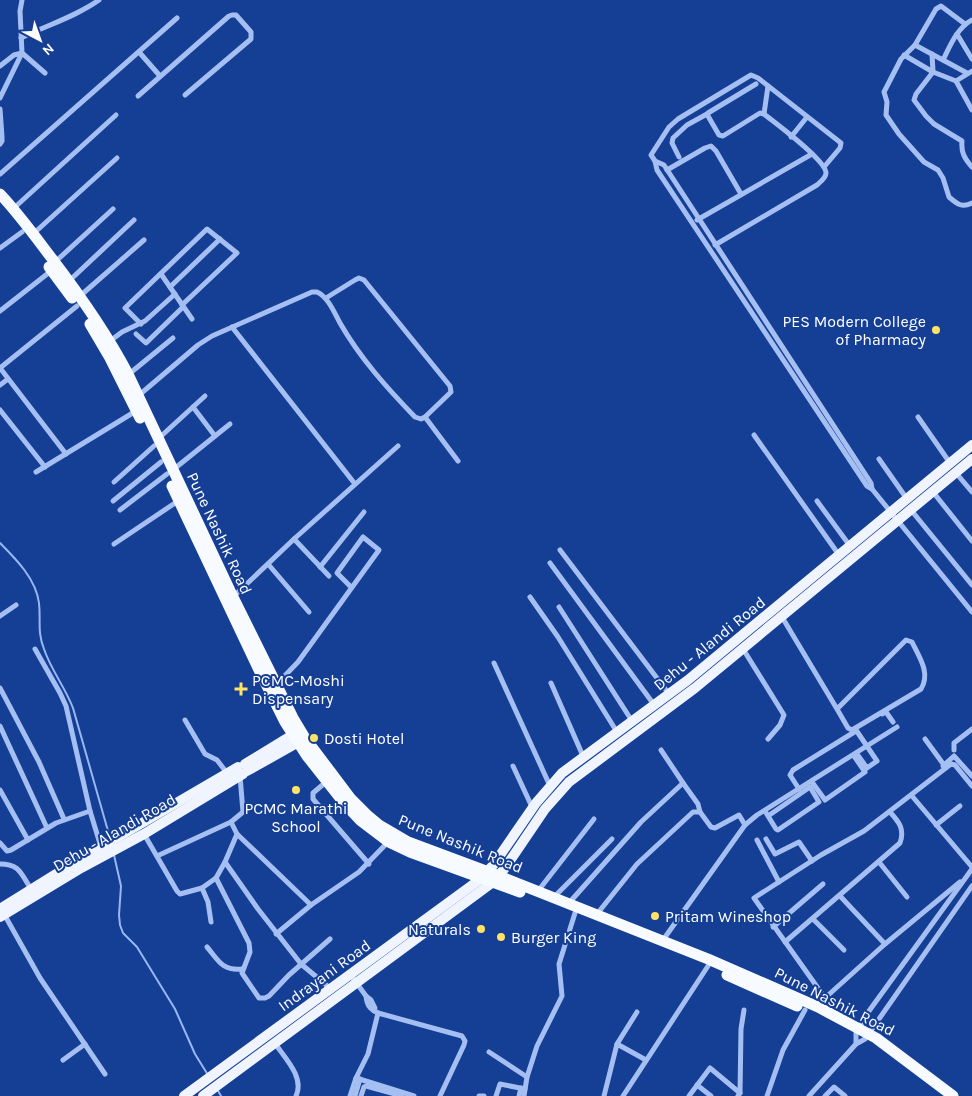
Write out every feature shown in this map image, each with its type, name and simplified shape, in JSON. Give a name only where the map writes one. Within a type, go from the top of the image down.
[{"type":"highway","name":"Pune Nashik Road","points":[[0,194],[13,208],[28,233],[110,342],[128,374],[170,472],[233,596],[299,737],[351,799],[379,825],[408,842],[490,877],[572,908],[708,966],[891,1048],[953,1096]]},
{"type":"highway","name":"Pune Nashik Road","points":[[0,204],[28,233]]},
{"type":"highway","name":"Pune Nashik Road","points":[[53,267],[68,281],[136,411],[156,442],[161,462],[170,472],[178,501],[259,670],[326,782],[360,820],[389,842],[410,852],[538,891],[572,908],[596,914],[749,976],[821,1002],[861,1036],[883,1050],[941,1096]]},
{"type":"main road","name":"Dehu - Alandi Road","points":[[490,877],[532,808],[550,786],[583,756],[632,721],[658,710],[669,695],[972,444]]},
{"type":"main road","name":"Dehu - Alandi Road","points":[[490,877],[569,782],[658,710],[743,650],[972,459]]},
{"type":"main road","name":"Dehu - Alandi Road","points":[[1,912],[144,834],[243,770],[299,737]]},
{"type":"main road","name":"Dehu - Alandi Road","points":[[1,912],[31,889],[101,847],[228,774],[243,770]]},
{"type":"main road","name":"Indrayani Road","points":[[203,1096],[275,1044],[354,979],[490,877]]},
{"type":"main road","name":"Indrayani Road","points":[[184,1096],[331,989],[354,979]]},
{"type":"street","points":[[0,98],[22,53],[20,11],[22,0]]},
{"type":"street","points":[[21,38],[48,25],[76,15],[99,0]]},
{"type":"street","points":[[965,24],[941,6],[934,12],[915,45],[904,55],[884,92],[887,102],[886,115],[899,134],[924,162],[938,170],[943,178],[949,198],[962,206],[972,203]]},
{"type":"street","points":[[138,96],[229,16],[232,14],[236,15],[252,32],[251,39],[185,95]]},
{"type":"street","points":[[0,174],[177,18]]},
{"type":"street","points":[[942,60],[957,34],[965,24],[972,20]]},
{"type":"street","points":[[957,34],[972,59]]},
{"type":"street","points":[[915,45],[942,60],[970,72]]},
{"type":"street","points":[[139,52],[160,76]]},
{"type":"street","points":[[0,66],[14,55],[22,53]]},
{"type":"street","points":[[22,53],[45,73]]},
{"type":"street","points":[[932,54],[932,72],[916,94],[914,100],[934,124],[962,141],[961,150],[972,167]]},
{"type":"street","points":[[904,55],[932,72],[956,81],[972,110]]},
{"type":"street","points":[[956,81],[970,72]]},
{"type":"street","points":[[824,167],[840,148],[841,143],[758,78],[751,76],[686,114],[669,127],[651,155],[656,161],[664,165],[867,486],[872,489],[892,512],[972,612]]},
{"type":"street","points":[[679,157],[672,143],[673,138],[687,126],[756,84]]},
{"type":"street","points":[[764,114],[768,86]]},
{"type":"street","points":[[0,109],[2,137],[0,144]]},
{"type":"street","points":[[707,114],[721,136],[760,113],[764,114],[812,154],[824,167],[826,173],[817,185],[715,245]]},
{"type":"street","points":[[13,208],[116,116]]},
{"type":"street","points":[[792,137],[807,117]]},
{"type":"street","points":[[667,170],[711,146],[742,194]]},
{"type":"street","points":[[693,223],[812,154]]},
{"type":"street","points":[[0,248],[28,233],[117,158]]},
{"type":"street","points":[[656,161],[657,170],[849,455]]},
{"type":"street","points":[[0,311],[53,267],[113,209]]},
{"type":"street","points":[[68,281],[134,220]]},
{"type":"street","points":[[136,334],[146,343],[237,253],[207,229],[125,308],[141,324]]},
{"type":"street","points":[[66,454],[0,368],[78,301],[144,240]]},
{"type":"street","points":[[170,287],[220,240]]},
{"type":"street","points":[[161,274],[192,319]]},
{"type":"street","points":[[138,396],[198,345],[212,336],[312,292],[317,292],[326,298],[347,336],[379,379],[415,417],[425,417],[449,395],[452,390],[364,280],[359,278],[326,298]]},
{"type":"street","points":[[110,342],[122,332],[141,324],[174,294]]},
{"type":"street","points":[[232,327],[355,484]]},
{"type":"street","points":[[128,374],[173,338]]},
{"type":"street","points":[[0,384],[8,379]]},
{"type":"street","points":[[114,482],[205,396]]},
{"type":"street","points":[[193,407],[215,436]]},
{"type":"street","points":[[0,410],[45,467]]},
{"type":"street","points":[[36,472],[136,411]]},
{"type":"street","points":[[425,417],[458,461]]},
{"type":"street","points":[[918,417],[950,463]]},
{"type":"street","points":[[120,510],[230,424]]},
{"type":"street","points":[[754,435],[840,555]]},
{"type":"street","points":[[233,596],[398,446]]},
{"type":"street","points":[[878,460],[907,499]]},
{"type":"street","points":[[113,501],[161,462]]},
{"type":"street","points":[[956,473],[972,492]]},
{"type":"street","points":[[933,492],[972,541]]},
{"type":"street","points":[[114,544],[178,501]]},
{"type":"street","points":[[817,501],[850,546]]},
{"type":"street","points":[[911,510],[972,585]]},
{"type":"street","points":[[320,567],[364,512]]},
{"type":"street","points":[[276,686],[298,662],[379,550],[363,537],[337,574],[351,587]]},
{"type":"street","points":[[294,539],[329,576]]},
{"type":"street","points":[[560,550],[669,695]]},
{"type":"street","points":[[268,564],[309,612]]},
{"type":"street","points":[[550,564],[658,710]]},
{"type":"street","points":[[530,597],[558,637],[617,732]]},
{"type":"street","points":[[0,616],[16,605]]},
{"type":"street","points":[[559,608],[632,721]]},
{"type":"street","points":[[782,617],[848,728],[852,730],[921,689],[926,675],[912,642],[906,640],[837,709]]},
{"type":"street","points":[[35,650],[66,706],[90,811],[101,847]]},
{"type":"street","points":[[743,650],[784,716],[780,725],[768,739]]},
{"type":"street","points":[[494,663],[550,786]]},
{"type":"street","points":[[551,683],[583,756]]},
{"type":"street","points":[[0,688],[39,762],[64,819]]},
{"type":"street","points":[[799,790],[790,775],[792,770],[885,712],[893,722]]},
{"type":"street","points":[[185,720],[206,754],[218,760],[228,774]]},
{"type":"street","points":[[0,726],[47,828]]},
{"type":"street","points":[[766,813],[897,727]]},
{"type":"street","points":[[954,750],[954,743],[972,729]]},
{"type":"street","points":[[855,755],[867,768],[876,761],[856,730]]},
{"type":"street","points":[[925,739],[944,765],[954,756],[972,776]]},
{"type":"street","points":[[661,750],[698,804],[700,812],[711,827],[715,828],[739,815],[745,825]]},
{"type":"street","points":[[812,782],[825,800],[865,772],[855,755]]},
{"type":"street","points":[[967,877],[885,944],[821,1002],[785,942],[754,898],[812,861],[852,839],[912,796],[951,764],[972,786]]},
{"type":"street","points":[[513,766],[532,808]]},
{"type":"street","points":[[156,856],[231,822],[243,812],[243,770]]},
{"type":"street","points":[[326,782],[313,793],[313,799],[369,864]]},
{"type":"street","points":[[519,1096],[537,1046],[562,996],[559,964],[572,908],[641,822],[683,783]]},
{"type":"street","points":[[663,941],[745,825],[810,787],[820,802],[779,830],[776,829],[766,813]]},
{"type":"street","points":[[0,790],[28,840]]},
{"type":"street","points":[[861,1036],[869,1011],[972,868],[912,796]]},
{"type":"street","points":[[936,825],[960,806]]},
{"type":"street","points":[[0,843],[7,851],[64,819],[90,811]]},
{"type":"street","points":[[596,914],[637,864],[693,812],[700,812]]},
{"type":"street","points":[[785,942],[900,843],[903,836],[902,829],[890,812]]},
{"type":"street","points":[[538,891],[594,819]]},
{"type":"street","points":[[231,822],[237,834],[311,905]]},
{"type":"street","points":[[144,834],[180,894],[202,888],[216,878],[237,834]]},
{"type":"street","points":[[554,898],[612,839]]},
{"type":"street","points":[[766,839],[775,854],[799,842],[812,861]]},
{"type":"street","points":[[757,840],[779,882]]},
{"type":"street","points":[[276,934],[311,905],[369,864],[389,842]]},
{"type":"street","points":[[225,862],[276,934],[301,964],[331,989]]},
{"type":"street","points":[[879,862],[907,897]]},
{"type":"street","points":[[0,864],[7,864],[17,868],[31,889]]},
{"type":"street","points":[[967,877],[972,881]]},
{"type":"street","points":[[216,878],[250,947],[242,969],[244,977],[259,998],[265,998],[330,938]]},
{"type":"street","points":[[773,927],[824,884]]},
{"type":"street","points":[[809,1096],[861,1036],[972,886]]},
{"type":"street","points":[[202,888],[208,902],[211,922]]},
{"type":"street","points":[[840,896],[885,944]]},
{"type":"street","points":[[1,912],[40,978],[105,1074]]},
{"type":"street","points":[[813,919],[844,950]]},
{"type":"street","points":[[207,947],[226,968],[242,969]]},
{"type":"street","points":[[623,1096],[708,966]]},
{"type":"street","points":[[350,1096],[368,1054],[376,1012],[371,1000],[354,979]]},
{"type":"street","points":[[739,1095],[741,1029],[744,1010]]},
{"type":"street","points":[[766,1096],[783,1050],[805,1010]]},
{"type":"street","points":[[376,1012],[462,1036],[465,1042],[464,1045],[440,1096]]},
{"type":"street","points":[[604,1096],[617,1044],[636,1012]]},
{"type":"street","points":[[268,1034],[298,1080],[296,1096]]},
{"type":"street","points":[[63,1060],[85,1044]]},
{"type":"street","points":[[617,1044],[646,1060]]},
{"type":"street","points":[[489,1052],[527,1077]]},
{"type":"street","points":[[689,1096],[710,1068],[739,1095]]},
{"type":"street","points":[[355,1096],[358,1079]]},
{"type":"street","points":[[358,1079],[414,1096]]},
{"type":"street","points":[[496,1096],[500,1084],[523,1089]]},
{"type":"street","points":[[698,1085],[711,1096]]},
{"type":"street","points":[[361,1096],[366,1086],[402,1096]]},
{"type":"street","points":[[825,1096],[834,1087],[845,1096]]},
{"type":"street","points":[[523,1089],[524,1096]]},
{"type":"street","points":[[479,1096],[484,1096]]},
{"type":"waterway","points":[[0,543],[30,578],[37,594],[42,643],[50,664],[73,708],[110,838]]},
{"type":"waterway","points":[[114,855],[121,886],[119,915],[123,933],[137,947],[175,1009],[195,1054],[208,1075]]},
{"type":"waterway","points":[[217,1089],[221,1096]]},
{"type":"place","name":"PES Modern College of Pharmacy","points":[[936,330]]},
{"type":"place","name":"PCMC-Moshi Dispensary","points":[[241,689]]},
{"type":"place","name":"Dosti Hotel","points":[[314,738]]},
{"type":"place","name":"PCMC Marathi School","points":[[296,790]]},
{"type":"place","name":"Pritam Wineshop","points":[[655,916]]},
{"type":"place","name":"Naturals","points":[[481,929]]},
{"type":"place","name":"Burger King","points":[[501,937]]}]
